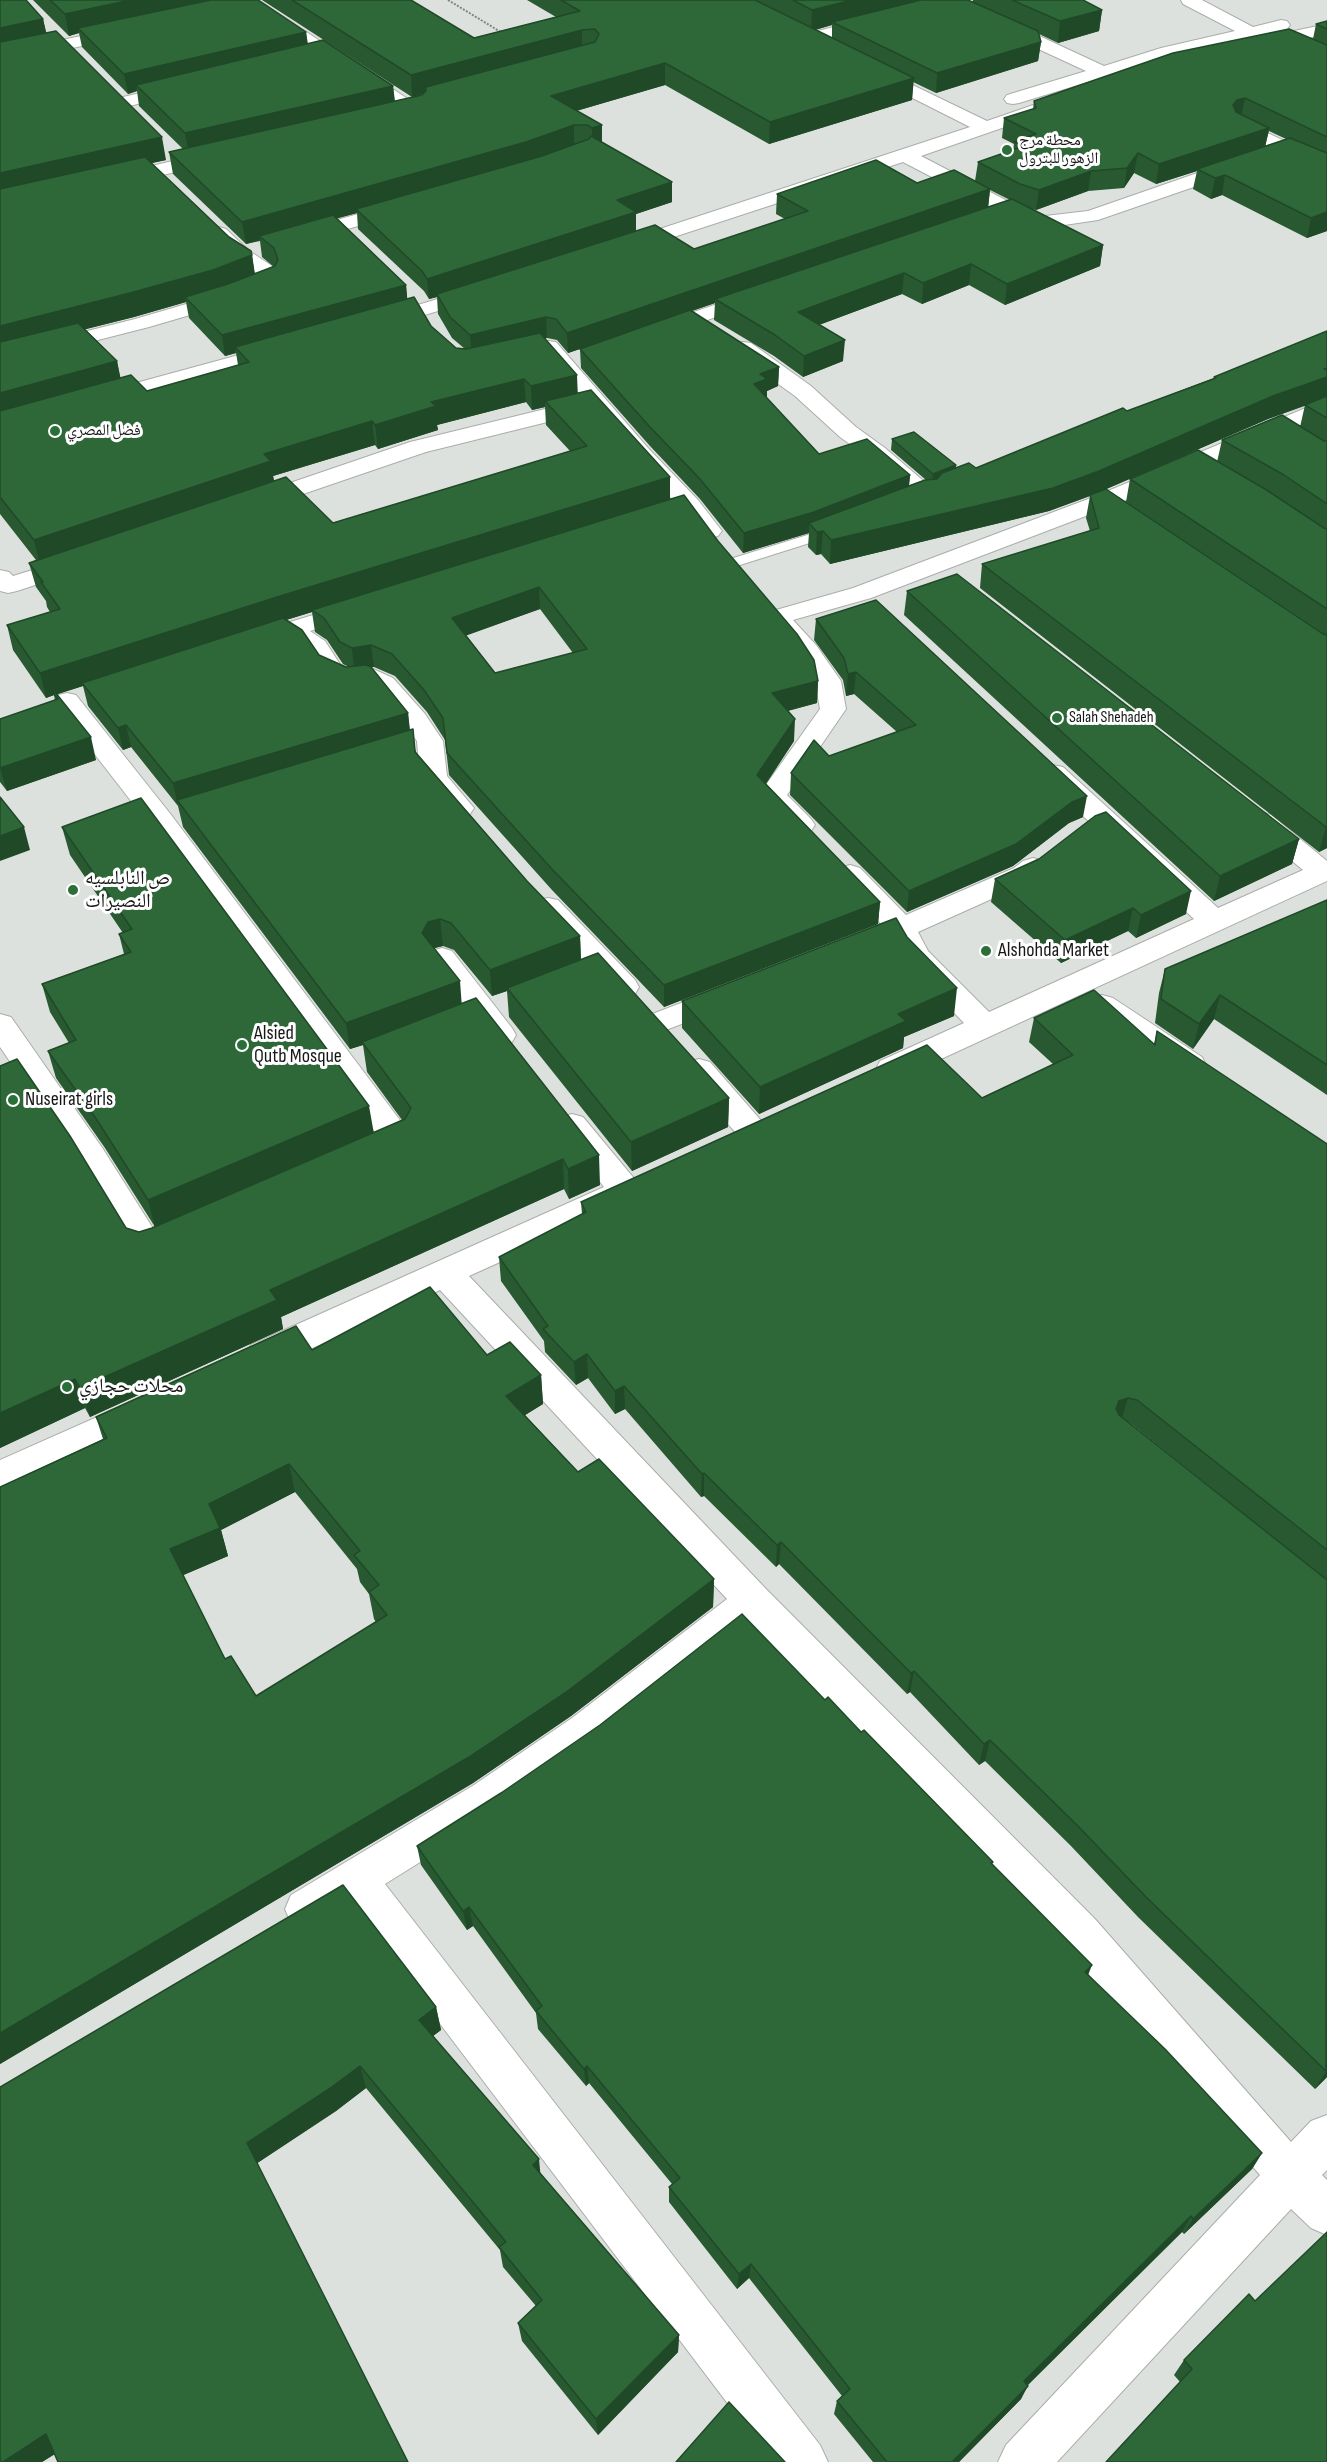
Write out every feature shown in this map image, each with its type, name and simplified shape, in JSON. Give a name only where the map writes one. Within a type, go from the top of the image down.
[{"type":"street","points":[[1189,0],[1250,32]]},
{"type":"street","points":[[229,8],[249,2],[330,53],[401,111],[431,100]]},
{"type":"street","points":[[883,5],[902,16]]},
{"type":"street","points":[[811,38],[902,16],[969,9],[1103,72]]},
{"type":"street","points":[[938,123],[1167,52],[1327,16]]},
{"type":"street","points":[[0,58],[136,29]]},
{"type":"street","points":[[905,135],[607,245],[905,155],[1182,60],[1327,29]]},
{"type":"street","points":[[52,30],[83,61]]},
{"type":"street","points":[[792,31],[831,48]]},
{"type":"street","points":[[1284,38],[1306,48]]},
{"type":"street","points":[[307,59],[330,53]]},
{"type":"street","points":[[861,64],[985,127]]},
{"type":"street","points":[[140,117],[121,98],[205,83]]},
{"type":"street","points":[[1240,126],[1327,168]]},
{"type":"street","points":[[169,148],[184,164]]},
{"type":"street","points":[[905,155],[1010,210],[1044,222],[1091,216],[1287,149]]},
{"type":"street","points":[[100,183],[230,153]]},
{"type":"street","points":[[154,171],[170,186]]},
{"type":"street","points":[[285,241],[420,202]]},
{"type":"street","points":[[988,217],[1010,210]]},
{"type":"street","points":[[0,359],[142,323],[224,299],[269,282],[265,270],[242,254],[202,216]]},
{"type":"street","points":[[339,225],[356,241]]},
{"type":"street","points":[[242,254],[263,248]]},
{"type":"street","points":[[356,321],[419,306],[497,280]]},
{"type":"street","points":[[638,338],[780,288]]},
{"type":"street","points":[[692,318],[720,334],[803,391],[924,496]]},
{"type":"street","points":[[89,386],[280,334]]},
{"type":"street","points":[[80,406],[297,345]]},
{"type":"street","points":[[524,351],[547,346],[573,362],[597,403],[640,453],[678,508],[756,590],[807,650],[828,681],[833,709],[772,796],[902,928],[916,956],[986,1027]]},
{"type":"street","points":[[241,507],[418,447],[597,403]]},
{"type":"street","points":[[756,590],[870,601],[1114,507],[1194,462],[1287,432],[1327,406]]},
{"type":"street","points":[[1194,462],[1221,478]]},
{"type":"street","points":[[0,577],[8,586],[97,556]]},
{"type":"street","points":[[234,647],[382,601]]},
{"type":"street","points":[[290,629],[316,646],[332,671],[350,680],[374,677],[384,683],[416,720],[419,745],[434,778],[479,830]]},
{"type":"street","points":[[66,702],[173,818],[342,1067],[397,1139],[343,1162]]},
{"type":"street","points":[[1035,756],[1092,826],[1215,922]]},
{"type":"street","points":[[869,1079],[1325,871],[1243,807]]},
{"type":"street","points":[[858,945],[1024,874],[1053,854]]},
{"type":"street","points":[[533,890],[670,1037],[764,1127],[722,1147]]},
{"type":"street","points":[[442,958],[519,1058]]},
{"type":"street","points":[[572,979],[605,967]]},
{"type":"street","points":[[1073,986],[1210,1078]]},
{"type":"street","points":[[670,1037],[747,988]]},
{"type":"street","points":[[0,1024],[92,1157],[147,1247],[202,1223]]},
{"type":"street","points":[[342,1067],[375,1055]]},
{"type":"street","points":[[555,1105],[626,1191]]},
{"type":"street","points":[[238,1367],[658,1176]]},
{"type":"street","points":[[445,1273],[753,1601],[1080,1933],[1290,2175],[1327,2212]]},
{"type":"street","points":[[0,1476],[163,1402]]},
{"type":"street","points":[[274,1928],[488,1798],[586,1731],[753,1601]]},
{"type":"street","points":[[356,1880],[803,2462]]},
{"type":"street","points":[[1023,2462],[1327,2137]]},
{"type":"lane","points":[[756,590],[839,528]]},
{"type":"path","points":[[448,0],[507,36]]},
{"type":"building","points":[[0,0],[26,0],[43,19],[0,28]]},
{"type":"building","points":[[50,0],[131,0],[65,14]]},
{"type":"building","points":[[211,0],[258,0],[306,32],[124,74],[78,28]]},
{"type":"building","points":[[292,0],[411,0],[474,38],[580,11],[561,0],[755,0],[914,78],[770,122],[665,63],[551,96],[602,125],[592,128],[588,125],[574,125],[526,142],[242,222],[169,152],[422,95],[426,87],[595,42],[599,34],[595,29],[582,30],[411,75]]},
{"type":"building","points":[[793,0],[852,0],[812,10]]},
{"type":"building","points":[[921,0],[968,0],[1038,31],[1041,42],[937,73],[832,22]]},
{"type":"building","points":[[1012,0],[1083,0],[1102,10],[1060,21]]},
{"type":"building","points":[[1327,21],[1327,29],[1316,24]]},
{"type":"building","points":[[1289,29],[1327,45],[1327,137],[1245,98],[1237,100],[1233,105],[1236,112],[1269,128],[1159,164],[1138,153],[1127,168],[1091,171],[1039,190],[1020,184],[978,162],[1024,146],[1014,142],[1036,134],[1004,118],[1036,108],[1034,101],[1173,53]]},
{"type":"building","points":[[56,31],[162,137],[0,173],[0,42]]},
{"type":"building","points":[[323,40],[393,86],[185,133],[136,85]]},
{"type":"building","points":[[591,136],[672,182],[617,200],[636,212],[427,279],[422,271],[356,209],[542,156],[589,139]]},
{"type":"building","points":[[1290,138],[1327,153],[1327,212],[1311,218],[1225,175],[1215,178],[1197,169]]},
{"type":"building","points":[[145,157],[229,237],[251,251],[252,255],[213,270],[0,326],[0,189]]},
{"type":"building","points":[[876,160],[917,183],[954,170],[990,189],[567,333],[556,319],[546,317],[470,335],[450,317],[437,294],[655,225],[694,249],[808,211],[777,194]]},
{"type":"building","points":[[1012,199],[1103,245],[1007,284],[971,264],[923,283],[904,273],[798,312],[845,340],[804,356],[775,335],[715,299]]},
{"type":"building","points":[[333,215],[406,285],[222,335],[185,297],[275,266],[278,260],[274,248],[259,236]]},
{"type":"building","points":[[414,297],[431,326],[456,348],[466,349],[540,333],[577,375],[531,386],[524,379],[431,402],[436,406],[375,425],[372,421],[264,454],[271,461],[34,540],[0,497],[0,411],[131,375],[147,391],[249,362],[235,347]]},
{"type":"building","points":[[690,310],[779,367],[760,374],[767,379],[754,384],[819,454],[867,439],[910,475],[814,512],[744,533],[700,479],[580,349]]},
{"type":"building","points":[[78,323],[117,361],[0,393],[0,342]]},
{"type":"building","points":[[1327,331],[1327,368],[1324,369],[1327,370],[1327,377],[1273,396],[1099,471],[1053,488],[831,540],[823,531],[817,532],[809,523],[925,480],[937,479],[942,473],[969,463],[976,468],[1123,408],[1127,411],[1216,378],[1214,377]]},
{"type":"building","points":[[591,390],[670,477],[277,597],[40,673],[7,625],[60,609],[29,563],[286,477],[333,523],[587,446],[545,401]]},
{"type":"building","points":[[1327,396],[1327,418],[1305,405]]},
{"type":"building","points":[[1282,415],[1327,441],[1327,504],[1284,475],[1222,440]]},
{"type":"building","points":[[914,432],[956,465],[933,474],[892,439]]},
{"type":"building","points":[[1198,450],[1327,529],[1327,609],[1130,479]]},
{"type":"building","points":[[1106,489],[1327,635],[1327,827],[982,564],[1099,528],[1090,495]]},
{"type":"building","points":[[684,495],[718,541],[797,634],[814,660],[818,681],[772,693],[795,719],[757,775],[880,902],[664,985],[551,868],[447,753],[443,718],[424,690],[392,654],[371,645],[352,648],[340,642],[324,618],[312,610]],"holes":[[[539,587],[587,649],[495,673],[452,618]]]},
{"type":"building","points":[[957,574],[1299,839],[1220,876],[907,591]]},
{"type":"building","points":[[876,600],[1087,796],[1072,802],[1016,844],[909,891],[791,773],[814,740],[829,756],[916,725],[856,672],[848,674],[844,658],[816,619]]},
{"type":"building","points":[[283,618],[302,630],[319,655],[346,667],[366,665],[371,667],[408,713],[173,783],[126,725],[118,728],[82,683]]},
{"type":"building","points":[[55,692],[91,737],[0,768],[0,719],[58,699],[53,693]]},
{"type":"building","points":[[413,729],[415,752],[527,881],[580,936],[490,970],[451,923],[440,919],[428,922],[422,933],[460,981],[346,1023],[177,800]]},
{"type":"building","points":[[0,797],[24,827],[0,836]]},
{"type":"building","points":[[141,798],[369,1106],[148,1200],[97,1120],[48,1051],[76,1040],[42,984],[131,952],[119,934],[132,929],[62,827]]},
{"type":"building","points":[[1106,812],[1191,891],[1141,915],[1133,908],[1065,940],[995,879],[1039,859],[1095,816]]},
{"type":"building","points":[[1327,900],[1327,1065],[1220,995],[1199,1024],[1161,999],[1165,969]]},
{"type":"building","points":[[896,918],[907,937],[957,988],[898,1014],[906,1021],[760,1087],[682,1001]]},
{"type":"building","points":[[598,953],[729,1098],[631,1142],[507,988]]},
{"type":"building","points":[[1094,990],[1155,1045],[1157,1031],[1327,1144],[1327,1550],[1137,1400],[1128,1398],[1119,1401],[1116,1409],[1119,1415],[1327,1580],[1326,2071],[1146,1897],[1078,1826],[990,1740],[984,1744],[914,1671],[911,1673],[781,1542],[777,1545],[704,1473],[702,1474],[624,1386],[615,1391],[587,1354],[574,1362],[543,1329],[548,1326],[499,1257],[586,1212],[581,1202],[927,1045],[982,1098],[1073,1055],[1034,1018]]},
{"type":"building","points":[[476,998],[599,1155],[568,1169],[563,1159],[270,1290],[277,1300],[80,1388],[75,1379],[0,1413],[0,1066],[17,1059],[70,1136],[126,1228],[139,1232],[405,1119],[411,1108],[362,1042]]},
{"type":"building","points":[[430,1287],[487,1355],[510,1342],[541,1375],[506,1396],[578,1472],[599,1459],[714,1579],[569,1690],[469,1757],[0,2033],[0,1487],[107,1438],[96,1417],[296,1326],[312,1350]],"holes":[[[289,1464],[360,1551],[354,1555],[379,1585],[369,1592],[387,1615],[256,1696],[231,1656],[225,1659],[170,1549],[220,1528],[209,1504]]]},
{"type":"building","points":[[742,1614],[825,1700],[828,1697],[861,1732],[864,1730],[993,1862],[991,1863],[1092,1965],[1085,1972],[1165,2049],[1262,2153],[1193,2219],[1191,2216],[1024,2381],[1028,2386],[952,2462],[887,2462],[837,2401],[850,2389],[751,2264],[739,2274],[669,2187],[680,2178],[587,2066],[584,2069],[536,2011],[542,2006],[469,1907],[463,1911],[417,1846],[501,1793],[600,1725]]},
{"type":"building","points":[[343,1885],[436,2007],[419,2020],[539,2159],[533,2165],[679,2335],[596,2419],[518,2323],[542,2300],[499,2247],[506,2242],[360,2066],[247,2143],[408,2462],[58,2462],[46,2434],[1,2462],[0,2087]]},
{"type":"building","points":[[1327,2232],[1327,2462],[1106,2462],[1192,2369],[1184,2360],[1249,2294],[1255,2301]]},
{"type":"building","points":[[729,2402],[785,2462],[676,2462]]},
{"type":"place","name":"محطة مرج الزهور للبترول","points":[[1007,150]]},
{"type":"place","name":"فضل المصري","points":[[55,431]]},
{"type":"place","name":"Salah Shehadeh","points":[[1057,718]]},
{"type":"place","name":"ص النابلسيه النصيرات","points":[[73,890]]},
{"type":"place","name":"Alshohda Market","points":[[986,951]]},
{"type":"place","name":"Alsied Qutb Mosque","points":[[242,1045]]},
{"type":"place","name":"Nuseirat girls","points":[[13,1100]]},
{"type":"place","name":"محلات حجازي","points":[[67,1387]]}]
